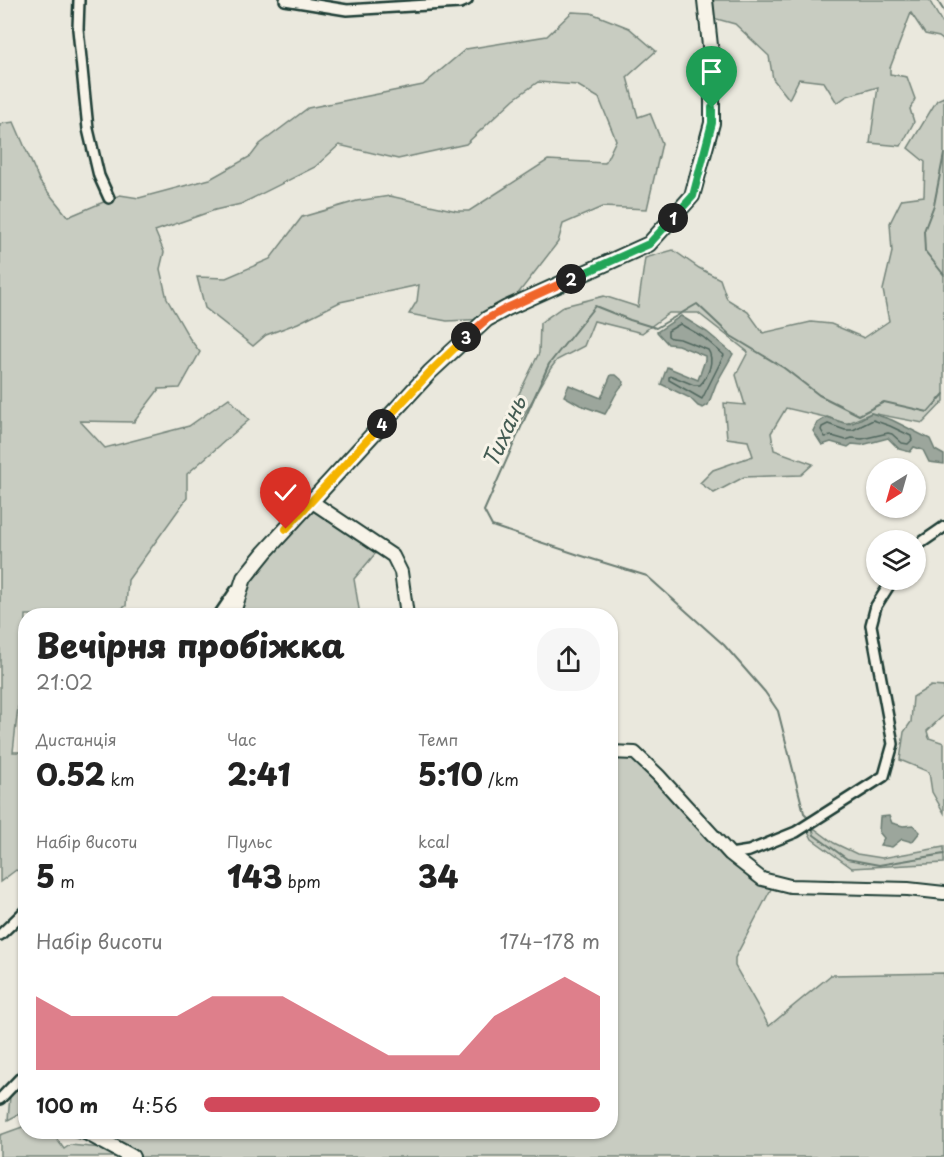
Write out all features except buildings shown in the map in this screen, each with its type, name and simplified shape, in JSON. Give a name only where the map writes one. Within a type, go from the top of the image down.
[{"type":"main road","points":[[234,608],[244,578],[265,552],[430,372],[487,319],[649,244],[693,196],[712,123],[712,64],[705,0]]},
{"type":"main road","points":[[99,1139],[132,1157]]},
{"type":"street","points":[[79,0],[78,29],[88,129],[99,176],[109,198]]},
{"type":"street","points":[[285,0],[347,10],[460,3],[466,0]]},
{"type":"street","points":[[311,501],[393,556],[401,572],[406,608]]},
{"type":"street","points":[[926,540],[944,527]]},
{"type":"street","points":[[224,608],[244,578]]},
{"type":"street","points":[[730,854],[749,851],[796,832],[884,776],[893,744],[871,625],[876,606],[886,590]]},
{"type":"street","points":[[618,752],[635,753],[730,854],[762,879],[790,886],[908,889],[944,894]]},
{"type":"street","points":[[0,935],[18,918]]},
{"type":"street","points":[[0,1099],[18,1080]]},
{"type":"shaded area","points":[[711,0],[929,0],[944,26],[944,41],[939,37],[925,34],[911,13],[890,68],[890,74],[907,77],[915,99],[910,109],[914,122],[901,146],[870,143],[878,87],[847,96],[837,103],[824,82],[799,79],[789,99],[773,79],[769,56],[735,24],[713,18]]},
{"type":"shaded area","points":[[572,12],[591,13],[629,28],[656,51],[627,77],[638,117],[650,113],[662,143],[647,209],[602,207],[563,224],[558,242],[507,308],[487,319],[447,321],[409,314],[417,301],[419,285],[340,302],[298,323],[266,335],[253,346],[205,308],[197,277],[226,278],[270,259],[302,217],[357,201],[390,196],[457,211],[469,211],[548,160],[605,163],[616,140],[599,98],[577,85],[538,82],[514,99],[466,144],[398,159],[339,145],[315,167],[241,204],[215,210],[155,231],[164,252],[160,269],[167,299],[200,352],[180,388],[159,389],[134,422],[80,421],[105,448],[189,426],[229,398],[249,420],[187,474],[187,498],[128,580],[126,606],[122,608],[18,608],[18,707],[13,752],[18,752],[18,871],[16,870],[0,882],[0,124],[14,122],[40,182],[68,217],[120,195],[139,198],[210,179],[251,156],[260,144],[308,108],[423,85],[466,49],[547,36]]},
{"type":"shaded area","points":[[944,97],[944,401],[923,423],[871,413],[846,424],[786,408],[771,433],[774,450],[813,464],[801,475],[744,477],[714,493],[700,483],[713,470],[753,456],[748,441],[727,438],[724,403],[745,405],[736,375],[748,352],[698,313],[669,313],[642,333],[594,321],[584,346],[557,360],[551,368],[517,427],[505,422],[539,353],[540,323],[564,306],[604,296],[638,307],[645,258],[673,250],[720,279],[727,299],[748,312],[763,333],[811,322],[831,324],[864,338],[889,321],[883,290],[892,252],[890,223],[902,199],[924,196],[925,162],[908,148],[937,100]]},
{"type":"shaded area","points":[[311,501],[380,548],[354,579],[359,608],[239,608],[244,578]]},
{"type":"shaded area","points":[[931,686],[944,687],[944,715],[927,731],[929,738],[944,743],[944,813],[932,792],[929,772],[900,760],[904,732],[911,722],[913,697]]},
{"type":"shaded area","points":[[618,752],[635,753],[771,889],[735,958],[735,966],[769,1026],[831,975],[944,973],[944,1157],[0,1157],[0,1135],[18,1129],[18,1139],[57,1139],[64,1149],[70,1145],[123,1150],[80,1139],[618,1139]]},
{"type":"shaded area","points":[[807,829],[815,829],[834,843],[857,854],[882,858],[944,847],[944,863],[852,868],[812,839]]},
{"type":"shaded area","points":[[18,1087],[18,1115],[8,1120],[10,1096]]},
{"type":"water","points":[[681,316],[707,332],[733,354],[716,384],[708,405],[703,408],[690,398],[661,384],[667,367],[698,380],[705,360],[705,356],[678,345],[668,344],[657,332]]},
{"type":"water","points":[[611,375],[616,375],[624,382],[605,414],[580,405],[564,396],[569,385],[601,398]]},
{"type":"water","points":[[871,413],[892,420],[930,439],[935,450],[944,455],[944,464],[929,462],[923,450],[914,447],[910,452],[899,449],[888,438],[862,445],[852,444],[848,447],[831,442],[822,445],[813,431],[817,423],[827,417],[850,424]]},
{"type":"water","points":[[889,816],[892,823],[903,826],[913,825],[920,832],[912,842],[902,839],[892,847],[880,845],[884,838],[879,832],[880,817]]},
{"type":"waterway","name":"Тихань","points":[[937,0],[944,11]]},
{"type":"waterway","name":"Тихань","points":[[944,154],[934,205],[924,231],[925,251],[944,275]]},
{"type":"waterway","name":"Тихань","points":[[809,818],[804,813],[778,711],[765,692],[724,645],[647,576],[492,526],[484,511],[549,364],[595,306],[656,328],[697,304],[731,336],[784,368],[819,395],[859,415],[884,402],[928,412],[944,394]]},
{"type":"waterway","name":"Тихань","points":[[812,826],[814,835],[847,859],[879,865],[944,854]]},
{"type":"route","points":[[286,529],[430,372],[487,319],[649,244],[693,196],[712,123],[712,108]]}]
